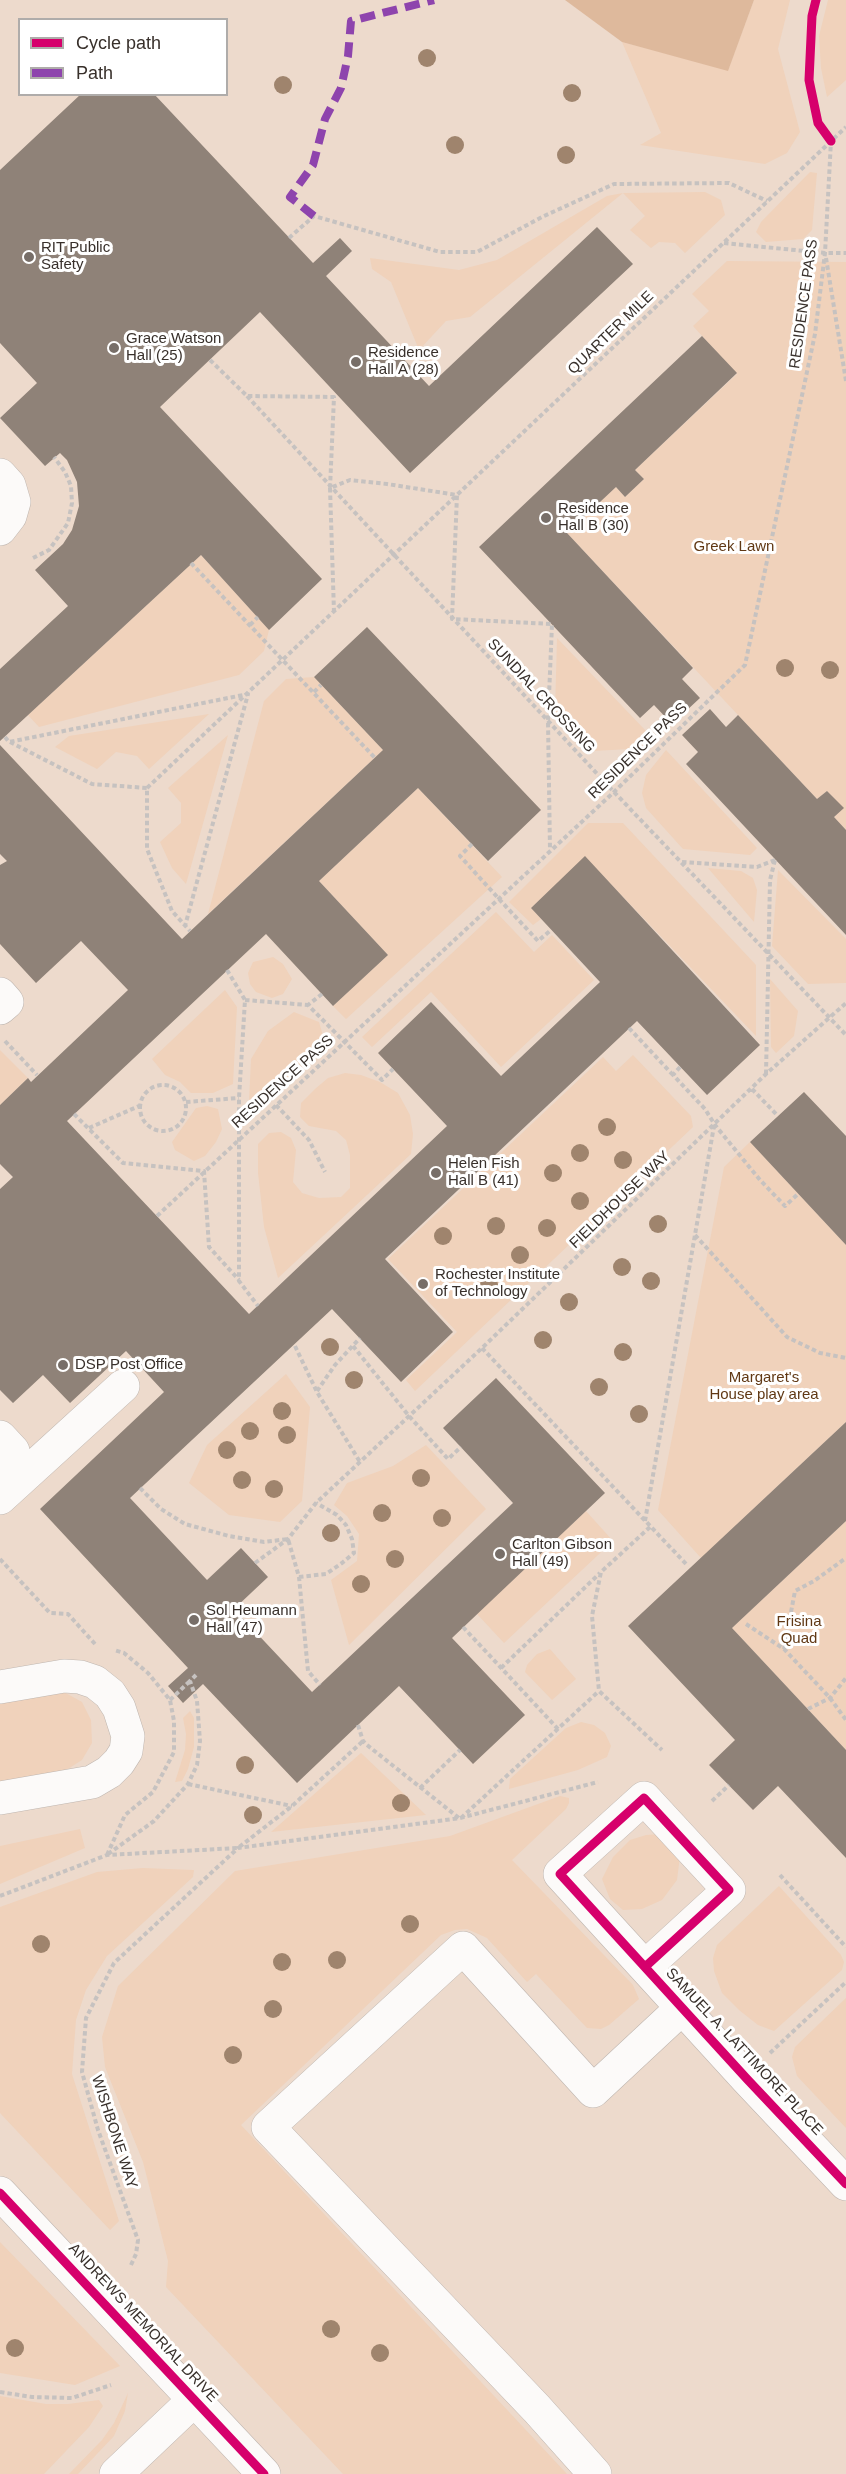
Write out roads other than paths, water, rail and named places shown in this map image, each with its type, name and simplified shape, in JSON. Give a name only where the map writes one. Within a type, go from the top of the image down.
[{"type":"street","points":[[0,475],[9,485],[14,502],[10,516],[0,529]]},
{"type":"street","points":[[0,994],[7,1002],[0,1008]]},
{"type":"street","points":[[0,1498],[123,1386]]},
{"type":"street","points":[[0,1437],[13,1451],[0,1462]]},
{"type":"street","points":[[0,1688],[63,1676],[80,1677],[95,1682],[110,1694],[119,1708],[128,1736],[126,1751],[119,1762],[110,1772],[92,1782],[0,1798]]},
{"type":"street","name":"SAMUEL A. LATTIMORE PLACE","points":[[645,1967],[729,1890],[644,1798],[560,1874],[682,2008],[846,2184]]},
{"type":"street","points":[[595,2474],[537,2409],[268,2127],[463,1948],[593,2091],[682,2008]]},
{"type":"street","name":"ANDREWS MEMORIAL DRIVE","points":[[0,2193],[264,2474]]},
{"type":"street","points":[[116,2474],[194,2400]]},
{"type":"place","name":"RIT Public Safety","points":[[29,257]]},
{"type":"place","name":"Grace Watson Hall (25)","points":[[114,348]]},
{"type":"place","name":"Residence Hall A (28)","points":[[356,362]]},
{"type":"place","name":"Residence Hall B (30)","points":[[546,518]]},
{"type":"place","name":"Helen Fish Hall B (41)","points":[[436,1173]]},
{"type":"place","name":"Rochester Institute of Technology","points":[[423,1284]]},
{"type":"place","name":"DSP Post Office","points":[[63,1365]]},
{"type":"place","name":"Carlton Gibson Hall (49)","points":[[500,1554]]},
{"type":"place","name":"Sol Heumann Hall (47)","points":[[194,1620]]},
{"type":"park label","name":"Greek Lawn","points":[[734,547]]},
{"type":"park label","name":"Margaret's House play area","points":[[764,1386]]},
{"type":"park label","name":"Frisina Quad","points":[[799,1630]]}]
